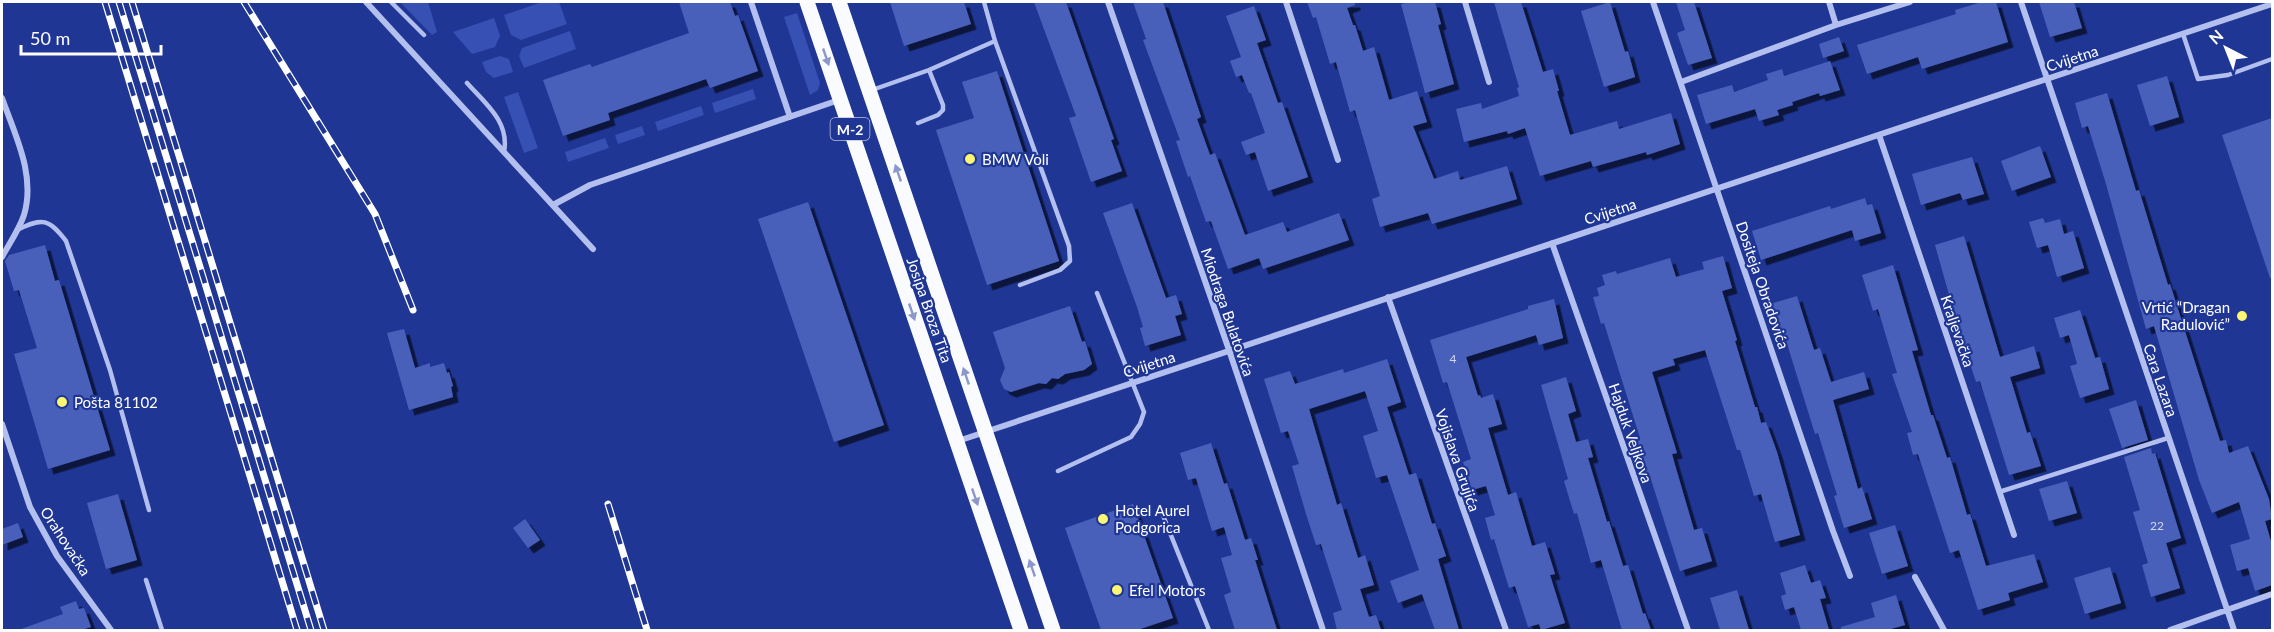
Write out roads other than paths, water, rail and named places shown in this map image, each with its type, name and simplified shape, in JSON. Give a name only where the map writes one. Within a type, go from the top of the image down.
[{"type":"main road","name":"Josipa Broza Tita","points":[[807,2],[1021,630]]},
{"type":"main road","name":"Josipa Broza Tita","points":[[839,2],[1053,630]]},
{"type":"street","points":[[366,2],[593,249]]},
{"type":"street","points":[[751,2],[790,117]]},
{"type":"street","name":"Miodraga Bulatovića","points":[[1108,2],[1323,630]]},
{"type":"street","points":[[1286,2],[1338,160]]},
{"type":"street","points":[[1465,2],[1489,82]]},
{"type":"street","name":"Dositeja Obradovića","points":[[1653,2],[1850,576]]},
{"type":"street","points":[[1829,2],[1836,25]]},
{"type":"street","points":[[1681,82],[1836,25],[1910,2]]},
{"type":"street","name":"Cara Lazara","points":[[2020,2],[2234,630]]},
{"type":"street","name":"Cvijetna","points":[[956,441],[2272,4]]},
{"type":"street","points":[[2,98],[24,160],[27,189],[24,215],[2,257]]},
{"type":"street","points":[[553,205],[590,185],[840,100]]},
{"type":"street","name":"Kraljevačka","points":[[1879,135],[2014,535]]},
{"type":"street","name":"Hajduk Veljkova","points":[[1552,243],[1689,630]]},
{"type":"street","name":"Vojislava Grujića","points":[[1388,297],[1506,630]]},
{"type":"street","name":"Orahovačka","points":[[2,424],[30,507],[57,556],[111,630]]},
{"type":"street","points":[[1915,577],[1944,630]]},
{"type":"street","points":[[2170,630],[2272,594]]},
{"type":"lane","points":[[391,2],[424,35]]},
{"type":"lane","points":[[984,2],[995,41],[1069,246],[1070,261],[1060,270],[1020,285]]},
{"type":"lane","points":[[2183,33],[2198,79],[2228,75],[2272,59]]},
{"type":"lane","points":[[870,91],[929,70],[995,41]]},
{"type":"lane","points":[[918,123],[938,115],[943,110],[929,70]]},
{"type":"lane","points":[[467,82],[501,122],[506,141],[504,152]]},
{"type":"lane","points":[[17,230],[35,221],[47,223],[57,229],[66,241],[110,370],[149,510]]},
{"type":"lane","points":[[1058,471],[1131,437],[1140,424],[1143,412],[1097,293]]},
{"type":"lane","points":[[1999,492],[2168,438]]},
{"type":"lane","points":[[1160,508],[1209,630]]},
{"type":"lane","points":[[146,580],[162,630]]},
{"type":"railway","points":[[105,2],[297,630]]},
{"type":"railway","points":[[119,2],[311,630]]},
{"type":"railway","points":[[132,2],[324,630]]},
{"type":"railway","points":[[244,2],[375,214],[413,310]]},
{"type":"railway","points":[[608,504],[647,630]]},
{"type":"place","name":"BMW Voli","points":[[970,159]]},
{"type":"place","name":"Vrtić “Dragan Radulović”","points":[[2242,316]]},
{"type":"place","name":"Pošta 81102","points":[[62,402]]},
{"type":"place","name":"Hotel Aurel Podgorica","points":[[1103,519]]},
{"type":"place","name":"Efel Motors","points":[[1117,590]]}]
